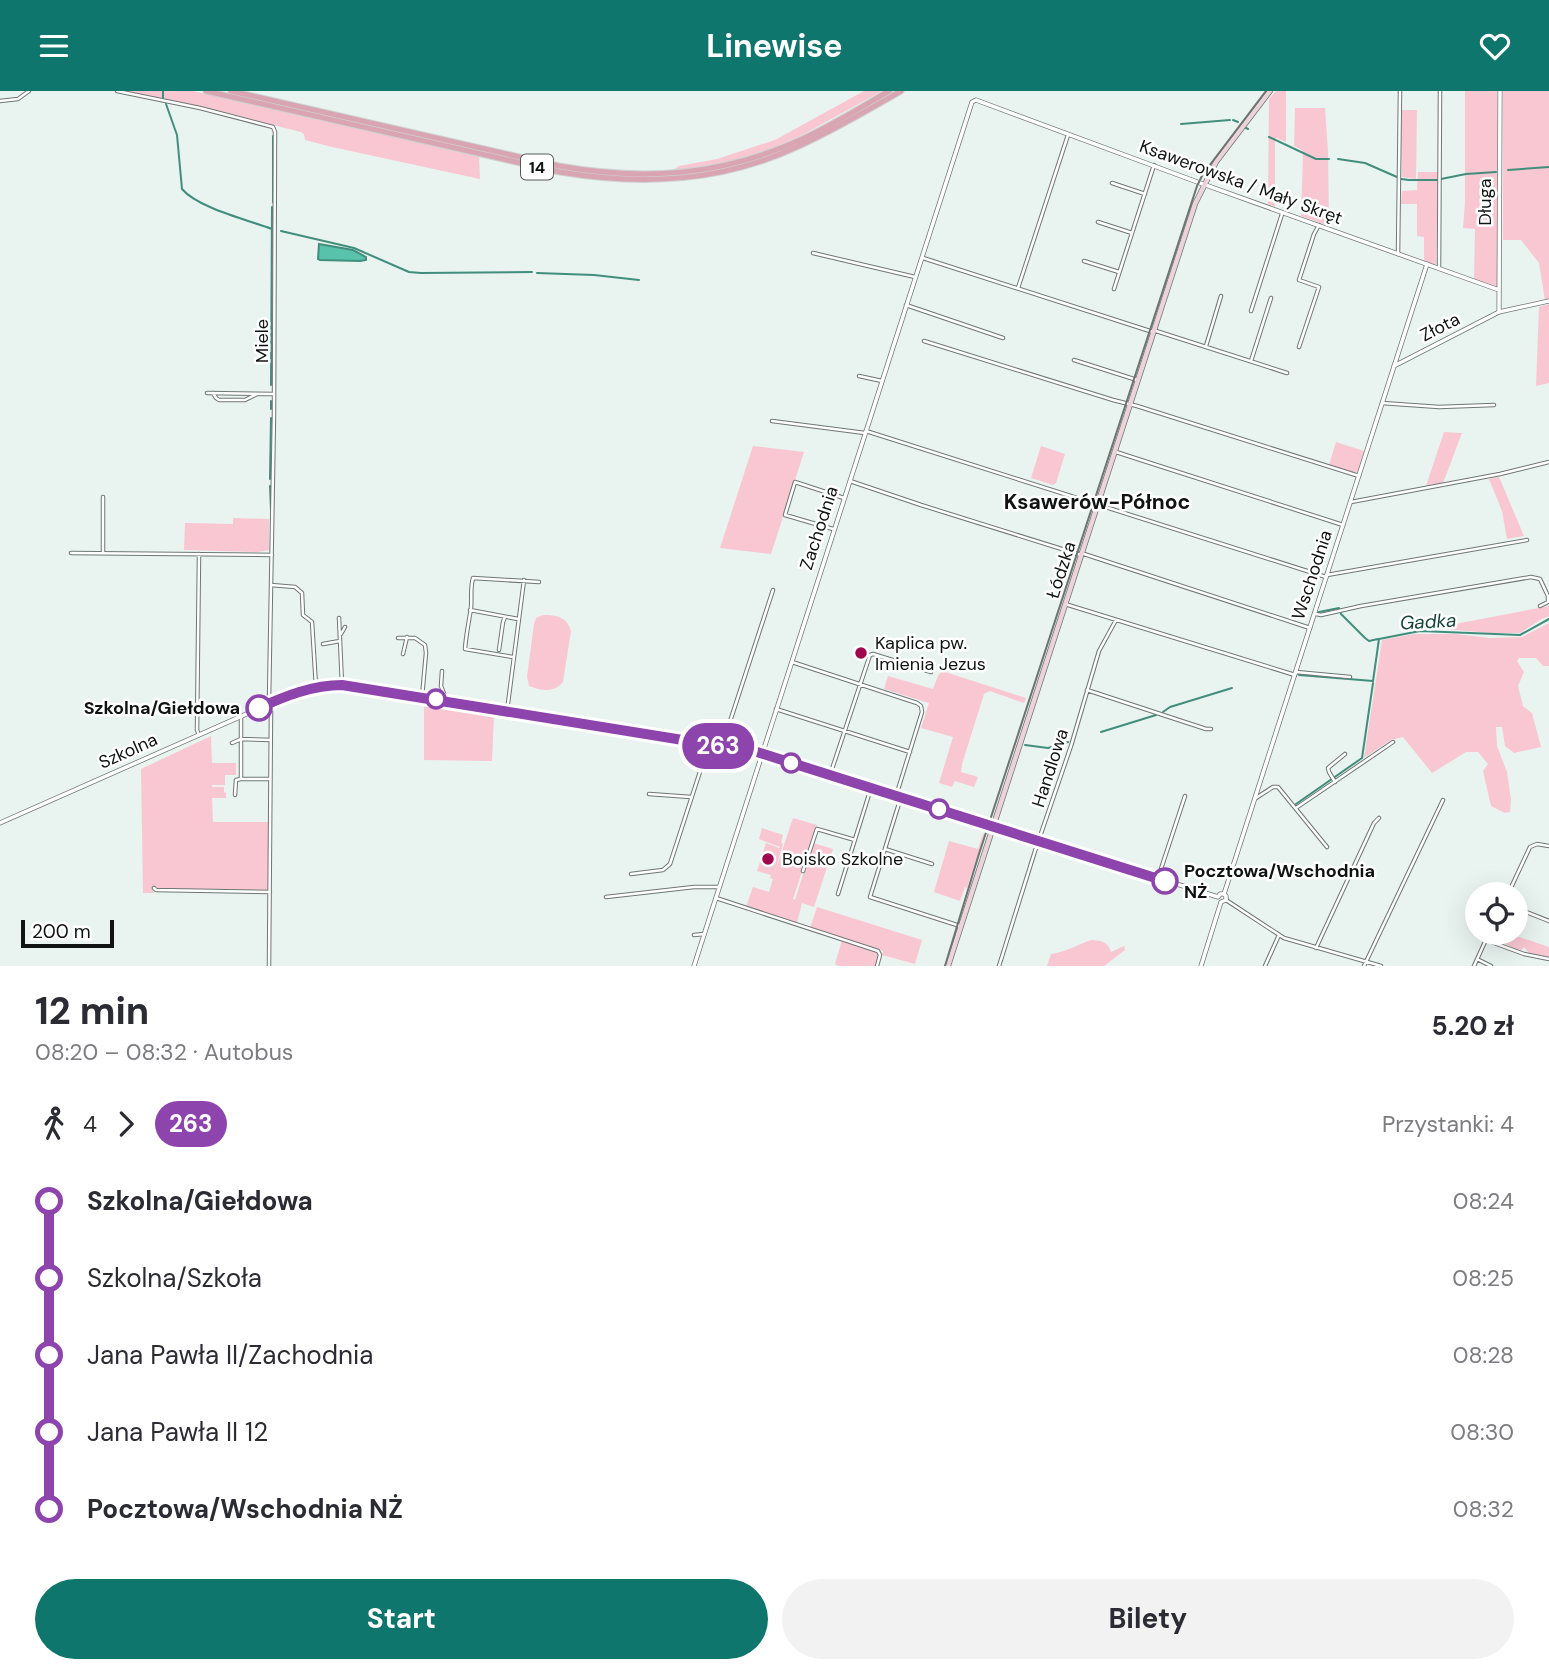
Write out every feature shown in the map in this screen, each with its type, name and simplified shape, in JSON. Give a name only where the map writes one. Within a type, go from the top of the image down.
[{"type":"main road","name":"14","points":[[206,91],[548,169],[600,178],[637,180],[696,177],[764,160],[822,135],[901,91]]},
{"type":"main road","name":"14","points":[[232,91],[559,166],[600,173],[645,175],[695,171],[762,155],[811,135],[890,91]]},
{"type":"main road","name":"Łódzka","points":[[948,966],[1192,211],[1203,184],[1220,156],[1269,91]]},
{"type":"street","points":[[0,101],[18,99],[29,91]]},
{"type":"street","name":"Miele","points":[[117,91],[273,127],[276,134],[269,966]]},
{"type":"street","points":[[1398,254],[1400,91]]},
{"type":"street","points":[[1439,268],[1440,91]]},
{"type":"street","name":"Długa","points":[[1499,313],[1500,91]]},
{"type":"street","name":"Ksawerowska / Mały Skręt","points":[[974,101],[1499,290]]},
{"type":"street","name":"Zachodnia","points":[[694,966],[974,101]]},
{"type":"street","points":[[1018,288],[1068,134]]},
{"type":"street","points":[[1114,289],[1154,165]]},
{"type":"street","points":[[1112,183],[1145,194]]},
{"type":"street","points":[[1251,311],[1282,212]]},
{"type":"street","points":[[1098,222],[1132,233]]},
{"type":"street","points":[[1299,347],[1319,287],[1299,280],[1319,225]]},
{"type":"street","points":[[813,253],[915,277]]},
{"type":"street","points":[[922,258],[1287,373]]},
{"type":"street","points":[[1084,261],[1119,272]]},
{"type":"street","name":"Wschodnia","points":[[1224,894],[1427,264]]},
{"type":"street","points":[[1206,346],[1222,296]]},
{"type":"street","points":[[1251,361],[1271,298]]},
{"type":"street","name":"Złota","points":[[1394,366],[1499,313],[1549,301]]},
{"type":"street","points":[[906,305],[1003,338]]},
{"type":"street","points":[[924,341],[1359,477]]},
{"type":"street","points":[[1074,360],[1137,380]]},
{"type":"street","points":[[859,376],[882,381]]},
{"type":"street","points":[[207,393],[274,394]]},
{"type":"street","points":[[213,393],[219,400],[245,400],[258,393]]},
{"type":"street","points":[[1382,404],[1439,407],[1494,405]]},
{"type":"street","points":[[772,421],[865,432],[1327,576],[1527,540]]},
{"type":"street","points":[[1114,451],[1343,525]]},
{"type":"street","points":[[1351,502],[1549,462]]},
{"type":"street","points":[[849,481],[1310,628]]},
{"type":"street","points":[[834,529],[785,515],[795,482],[844,498]]},
{"type":"street","points":[[103,496],[103,553]]},
{"type":"street","points":[[71,553],[272,555]]},
{"type":"street","points":[[199,554],[199,735]]},
{"type":"street","points":[[1315,614],[1531,577],[1540,579],[1548,596],[1547,604],[1540,606]]},
{"type":"street","points":[[513,657],[465,649],[473,578],[539,582]]},
{"type":"street","points":[[508,711],[524,580]]},
{"type":"street","points":[[271,585],[295,587],[302,593],[303,615],[312,622],[316,688]]},
{"type":"street","points":[[722,746],[773,590]]},
{"type":"street","points":[[1065,604],[1295,674],[1350,677]]},
{"type":"street","points":[[470,610],[518,619]]},
{"type":"street","points":[[499,650],[505,617]]},
{"type":"street","points":[[339,618],[342,685]]},
{"type":"street","name":"Handlowa","points":[[999,966],[1101,646],[1116,620]]},
{"type":"street","points":[[340,639],[345,627]]},
{"type":"street","points":[[403,654],[407,637]]},
{"type":"street","points":[[398,638],[415,638],[425,645],[422,697]]},
{"type":"street","points":[[323,644],[340,639]]},
{"type":"street","points":[[830,775],[870,655],[931,672]]},
{"type":"street","points":[[792,662],[918,703],[922,707],[870,897],[961,926]]},
{"type":"street","points":[[442,671],[441,686],[447,701]]},
{"type":"street","name":"Szkolna","points":[[0,823],[296,693],[342,685],[762,754],[1218,897]]},
{"type":"street","points":[[1087,690],[1211,729]]},
{"type":"street","points":[[776,709],[910,752]]},
{"type":"street","points":[[241,717],[241,779]]},
{"type":"street","points":[[232,743],[241,739],[271,740]]},
{"type":"street","points":[[1296,808],[1393,742]]},
{"type":"street","points":[[631,874],[663,870],[670,864],[709,744]]},
{"type":"street","points":[[1335,782],[1328,768],[1345,754]]},
{"type":"street","points":[[234,795],[236,781],[271,779]]},
{"type":"street","points":[[1256,798],[1276,787],[1327,846]]},
{"type":"street","points":[[838,894],[871,788]]},
{"type":"street","points":[[649,794],[691,797]]},
{"type":"street","points":[[1158,878],[1185,796]]},
{"type":"street","points":[[1365,964],[1443,800]]},
{"type":"street","points":[[1316,948],[1374,823],[1380,818]]},
{"type":"street","points":[[803,871],[817,829],[855,840]]},
{"type":"street","points":[[1513,882],[1533,845],[1549,846]]},
{"type":"street","points":[[885,849],[932,864]]},
{"type":"street","points":[[606,897],[694,887],[719,887]]},
{"type":"street","points":[[154,888],[270,892]]},
{"type":"street","points":[[1201,966],[1223,901],[1226,896],[1220,894],[1218,897],[1223,901],[1279,935],[1365,964],[1381,966]]},
{"type":"street","points":[[716,898],[878,951],[880,954],[877,966]]},
{"type":"street","points":[[1528,913],[1549,921]]},
{"type":"street","points":[[694,935],[704,934]]},
{"type":"street","points":[[1265,966],[1279,935]]},
{"type":"street","points":[[1474,966],[1484,945]]},
{"type":"street","points":[[1500,945],[1549,959]]},
{"type":"street","points":[[1477,960],[1491,966]]},
{"type":"shaded area","points":[[127,91],[193,91],[479,156],[480,179],[332,147],[305,140],[301,132]]},
{"type":"shaded area","points":[[864,91],[882,91],[773,148],[728,162],[672,171],[679,166],[717,159],[775,140]]},
{"type":"shaded area","points":[[1276,91],[1286,91],[1286,142],[1276,138],[1275,140],[1275,207],[1268,204],[1269,99]]},
{"type":"shaded area","points":[[1465,91],[1497,91],[1497,287],[1474,279],[1475,229],[1463,228]]},
{"type":"shaded area","points":[[1503,91],[1549,91],[1549,299],[1545,300],[1539,263],[1521,240],[1503,240]]},
{"type":"shaded area","points":[[1295,108],[1325,108],[1329,226],[1301,216],[1303,154],[1302,150],[1294,146]]},
{"type":"shaded area","points":[[1401,110],[1417,110],[1416,179],[1402,177]]},
{"type":"shaded area","points":[[1418,172],[1438,172],[1436,265],[1424,261],[1424,237],[1417,236],[1417,204],[1401,204],[1402,191],[1417,190]]},
{"type":"shaded area","points":[[319,244],[353,250],[366,257],[366,260],[320,260]]},
{"type":"shaded area","points":[[1549,304],[1549,383],[1536,386],[1539,307]]},
{"type":"shaded area","points":[[1444,432],[1462,433],[1443,483],[1426,486]]},
{"type":"shaded area","points":[[1336,442],[1364,451],[1358,471],[1353,473],[1329,465]]},
{"type":"shaded area","points":[[753,446],[804,452],[771,554],[720,548]]},
{"type":"shaded area","points":[[1041,446],[1065,454],[1053,485],[1031,478]]},
{"type":"shaded area","points":[[1499,477],[1524,536],[1507,539],[1502,511],[1489,479]]},
{"type":"shaded area","points":[[233,518],[269,519],[269,550],[184,550],[185,523],[233,524]]},
{"type":"shaded area","points":[[1549,606],[1549,616],[1520,633],[1434,628]]},
{"type":"shaded area","points":[[543,615],[561,618],[571,631],[563,682],[548,690],[529,686],[527,677],[534,624],[536,618]]},
{"type":"shaded area","points":[[1549,623],[1549,666],[1543,666],[1536,658],[1519,658],[1517,661],[1524,672],[1518,686],[1523,706],[1532,713],[1541,747],[1514,753],[1505,746],[1502,727],[1496,727],[1497,746],[1507,772],[1510,812],[1505,813],[1491,806],[1483,771],[1488,764],[1478,752],[1466,752],[1432,773],[1403,737],[1391,740],[1364,758],[1382,640],[1414,634],[1522,637]]},
{"type":"shaded area","points":[[942,671],[1026,698],[1024,703],[990,691],[984,694],[961,772],[978,777],[974,787],[955,781],[952,787],[939,783],[953,737],[921,728],[929,703],[884,689],[888,676],[933,689]]},
{"type":"shaded area","points":[[424,702],[494,714],[492,761],[424,760]]},
{"type":"shaded area","points":[[211,736],[212,763],[236,763],[236,775],[225,775],[225,785],[212,785],[224,787],[226,793],[226,798],[212,798],[213,822],[269,822],[269,890],[154,889],[153,893],[143,893],[141,769]]},
{"type":"shaded area","points":[[793,818],[817,825],[793,899],[795,900],[813,843],[833,849],[814,907],[802,903],[797,923],[746,907],[753,887],[769,892],[773,879],[770,878],[771,875],[757,871],[766,843],[780,847],[759,839],[762,828],[783,835],[774,875]]},
{"type":"shaded area","points":[[983,834],[967,888],[965,887],[960,901],[934,892],[949,841],[978,849]]},
{"type":"shaded area","points":[[817,907],[922,940],[915,964],[882,955],[883,951],[810,928]]},
{"type":"shaded area","points":[[842,940],[876,952],[879,955],[876,966],[835,964]]},
{"type":"shaded area","points":[[1091,940],[1106,944],[1111,952],[1124,946],[1125,950],[1104,966],[1047,966],[1051,954]]},
{"type":"shaded area","points":[[1528,940],[1549,947],[1549,957],[1529,953],[1524,947],[1520,951],[1507,945],[1528,945]]},
{"type":"waterway","points":[[163,91],[163,98]]},
{"type":"waterway","points":[[166,104],[177,135],[182,189],[211,208],[272,229]]},
{"type":"waterway","points":[[1181,124],[1230,120]]},
{"type":"waterway","points":[[1233,120],[1238,122]]},
{"type":"waterway","points":[[273,136],[273,202]]},
{"type":"waterway","points":[[1269,137],[1316,159],[1329,159]]},
{"type":"waterway","points":[[1338,159],[1365,163],[1397,177]]},
{"type":"waterway","points":[[1508,170],[1549,167]]},
{"type":"waterway","points":[[1441,179],[1496,172]]},
{"type":"waterway","points":[[1401,179],[1438,180]]},
{"type":"waterway","points":[[271,385],[272,207]]},
{"type":"waterway","points":[[281,231],[354,248],[409,272],[532,272]]},
{"type":"waterway","points":[[537,273],[639,280]]},
{"type":"waterway","points":[[271,401],[271,409]]},
{"type":"waterway","points":[[270,479],[271,418]]},
{"type":"waterway","points":[[270,486],[271,510]]},
{"type":"waterway","points":[[1319,612],[1339,608],[1341,614],[1365,638],[1369,641],[1378,639]]},
{"type":"waterway","name":"Gadka","points":[[1299,675],[1373,681],[1379,639],[1420,631],[1520,635],[1549,619]]},
{"type":"waterway","points":[[1296,804],[1362,758],[1373,683]]},
{"type":"waterway","name":"Gadka","points":[[1163,712],[1170,707],[1232,688]]},
{"type":"waterway","name":"Gadka","points":[[1101,732],[1156,715]]},
{"type":"waterway","name":"Gadka","points":[[1025,745],[1048,748],[1068,742]]},
{"type":"tram line","points":[[945,966],[978,857],[1197,186],[1203,174],[1266,91]]},
{"type":"bus line","name":"263","points":[[259,708],[304,691],[342,685],[757,752],[1165,881]]},
{"type":"place","name":"Kaplica pw. Imienia Jezus","points":[[861,653]]},
{"type":"place","name":"Szkolna/Giełdowa","points":[[259,708]]},
{"type":"place","name":"Boisko Szkolne","points":[[768,859]]},
{"type":"place","name":"Pocztowa/Wschodnia NŻ","points":[[1165,881]]},
{"type":"district","name":"Ksawerów-Północ","points":[[1097,502]]}]
